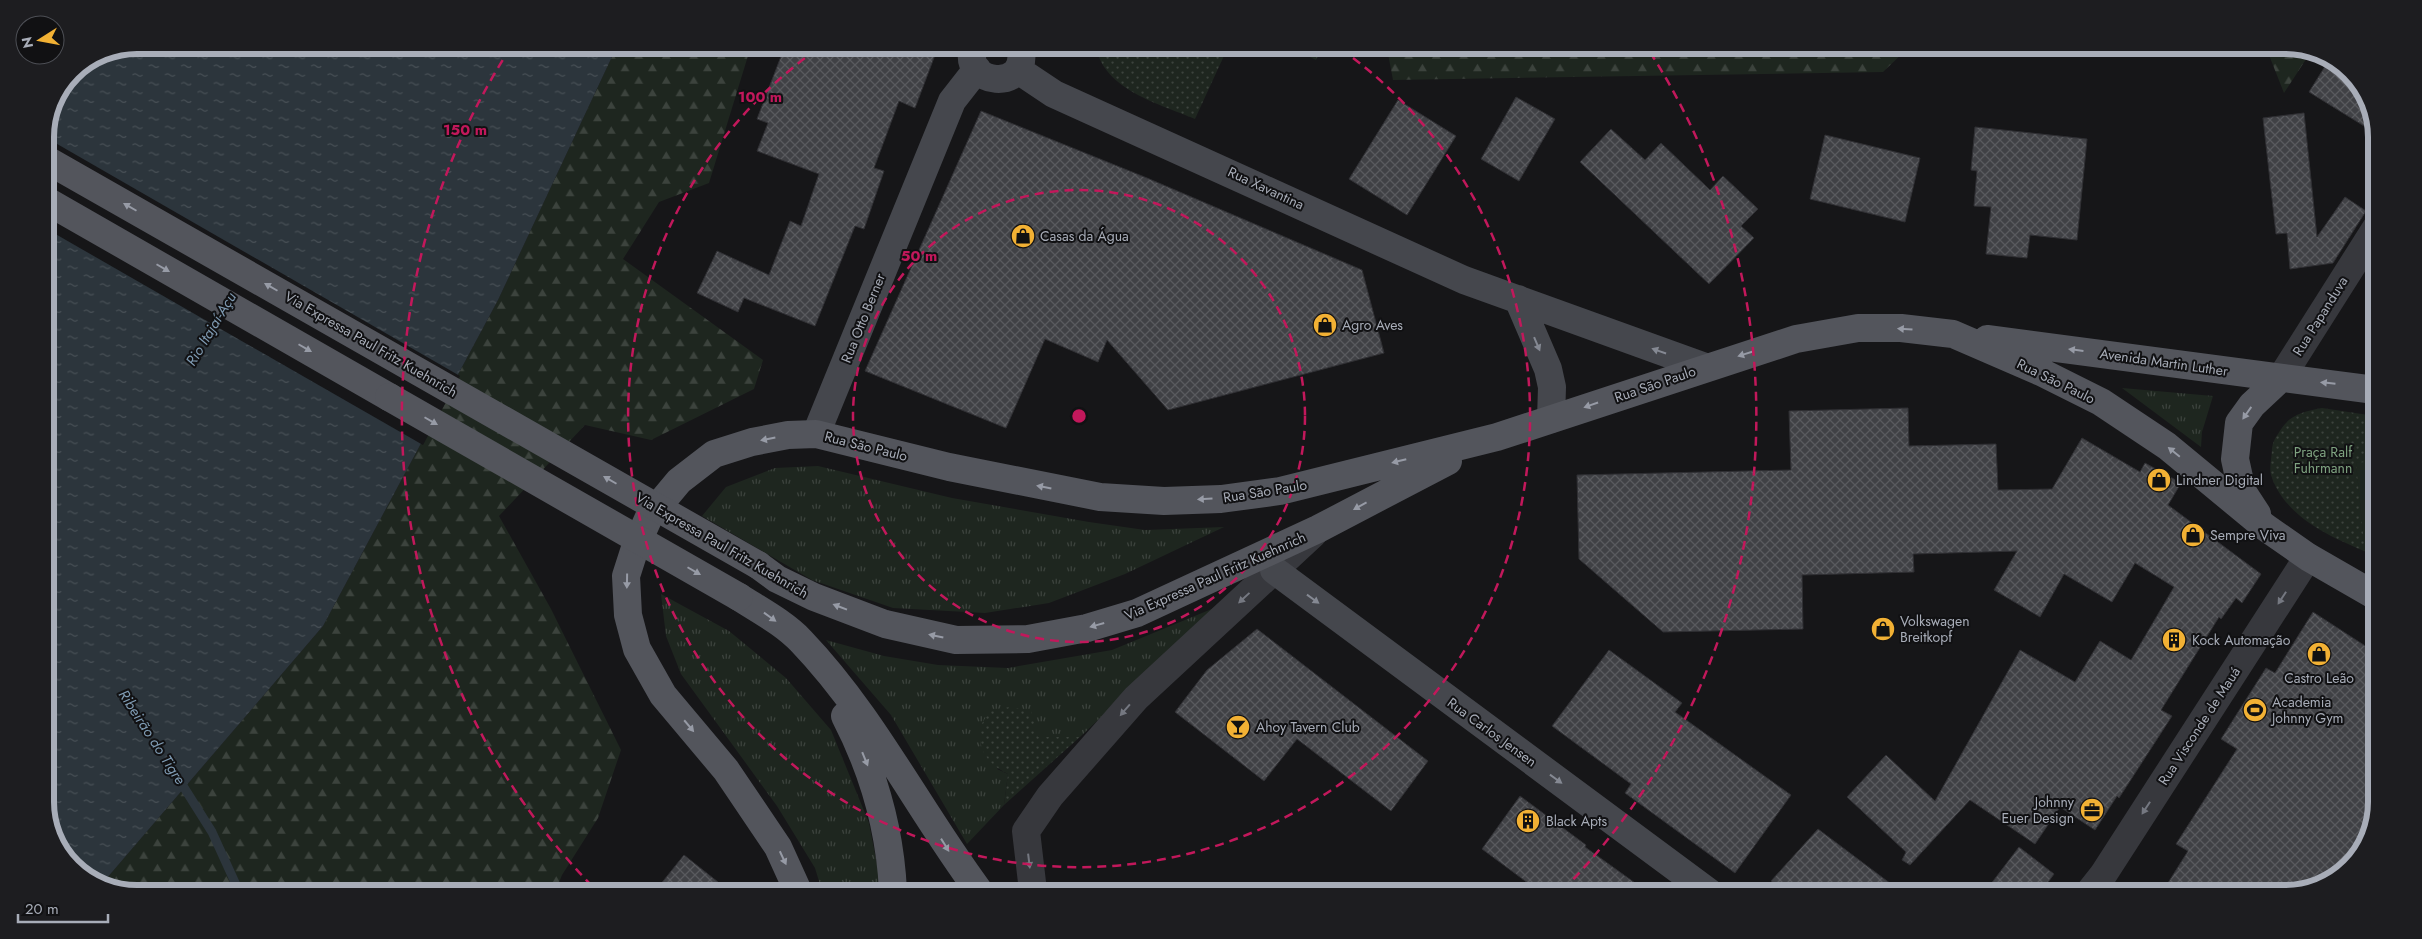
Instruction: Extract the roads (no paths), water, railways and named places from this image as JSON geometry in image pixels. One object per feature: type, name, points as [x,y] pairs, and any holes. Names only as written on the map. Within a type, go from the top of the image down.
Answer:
[{"type":"main road","name":"Via Expressa Paul Fritz Kuehnrich","points":[[54,164],[758,565],[777,579],[814,597],[886,624],[956,640],[1028,639],[1087,628],[1138,613],[1318,529],[1398,486],[1497,437]]},
{"type":"main road","points":[[54,205],[739,597],[800,639],[855,706],[949,850],[975,885]]},
{"type":"main road","name":"Rua São Paulo","points":[[795,885],[778,847],[726,770],[663,695],[637,649],[628,615],[626,576],[649,517],[679,481],[714,454],[752,442],[788,435],[816,434],[949,467],[1100,497],[1164,501],[1221,498],[1280,491],[1497,437],[1705,367],[1796,339],[1858,328],[1901,328],[1953,334],[2043,373],[2101,402],[2167,446],[2266,527],[2308,557],[2368,590]]},
{"type":"main road","name":"Avenida Martin Luther","points":[[1953,334],[2368,389]]},
{"type":"main road","name":"Rua São Paulo","points":[[2266,527],[2242,491],[2235,459],[2239,423],[2252,405],[2281,378]]},
{"type":"main road","points":[[800,639],[846,718],[874,781],[886,822],[892,861],[893,885]]},
{"type":"street","points":[[975,58],[984,76],[993,80],[1010,77],[1019,58]]},
{"type":"street","name":"Rua Otto Berner","points":[[816,434],[952,101],[975,58]]},
{"type":"street","name":"Rua Xavantina","points":[[1019,58],[1054,94],[1464,280],[1705,367]]},
{"type":"street","name":"Rua Papanduva","points":[[2281,378],[2368,241]]},
{"type":"street","points":[[1518,299],[1548,369],[1552,387],[1551,419]]},
{"type":"street","points":[[1032,885],[1026,831],[1050,796],[1136,698],[1318,529]]},
{"type":"street","name":"Rua Visconde de Mauá","points":[[2095,885],[2308,557]]},
{"type":"street","name":"Rua Carlos Jensen","points":[[1274,570],[1699,885]]},
{"type":"water","name":"Rio Itajaí-Açu","points":[[613,54],[498,300],[323,626],[106,879],[78,861],[60,834],[54,808],[54,137],[55,121],[60,105],[78,78],[105,60],[121,55]]},
{"type":"waterway","name":"Ribeirão do Tigre","points":[[178,778],[212,832],[236,885]]},
{"type":"place","name":"Casas da Água","points":[[1023,236]]},
{"type":"place","name":"Agro Aves","points":[[1325,325]]},
{"type":"place","name":"Lindner Digital","points":[[2159,480]]},
{"type":"place","name":"Sempre Viva","points":[[2193,535]]},
{"type":"place","name":"Volkswagen Breitkopf","points":[[1883,629]]},
{"type":"place","name":"Kock Automação","points":[[2174,640]]},
{"type":"place","name":"Castro Leão","points":[[2319,654]]},
{"type":"place","name":"Academia Johnny Gym","points":[[2255,710]]},
{"type":"place","name":"Ahoy Tavern Club","points":[[1238,727]]},
{"type":"place","name":"Johnny Euer Design","points":[[2092,810]]},
{"type":"place","name":"Black Apts","points":[[1528,821]]},
{"type":"park label","name":"Praça Ralf Fuhrmann","points":[[2323,460]]}]
